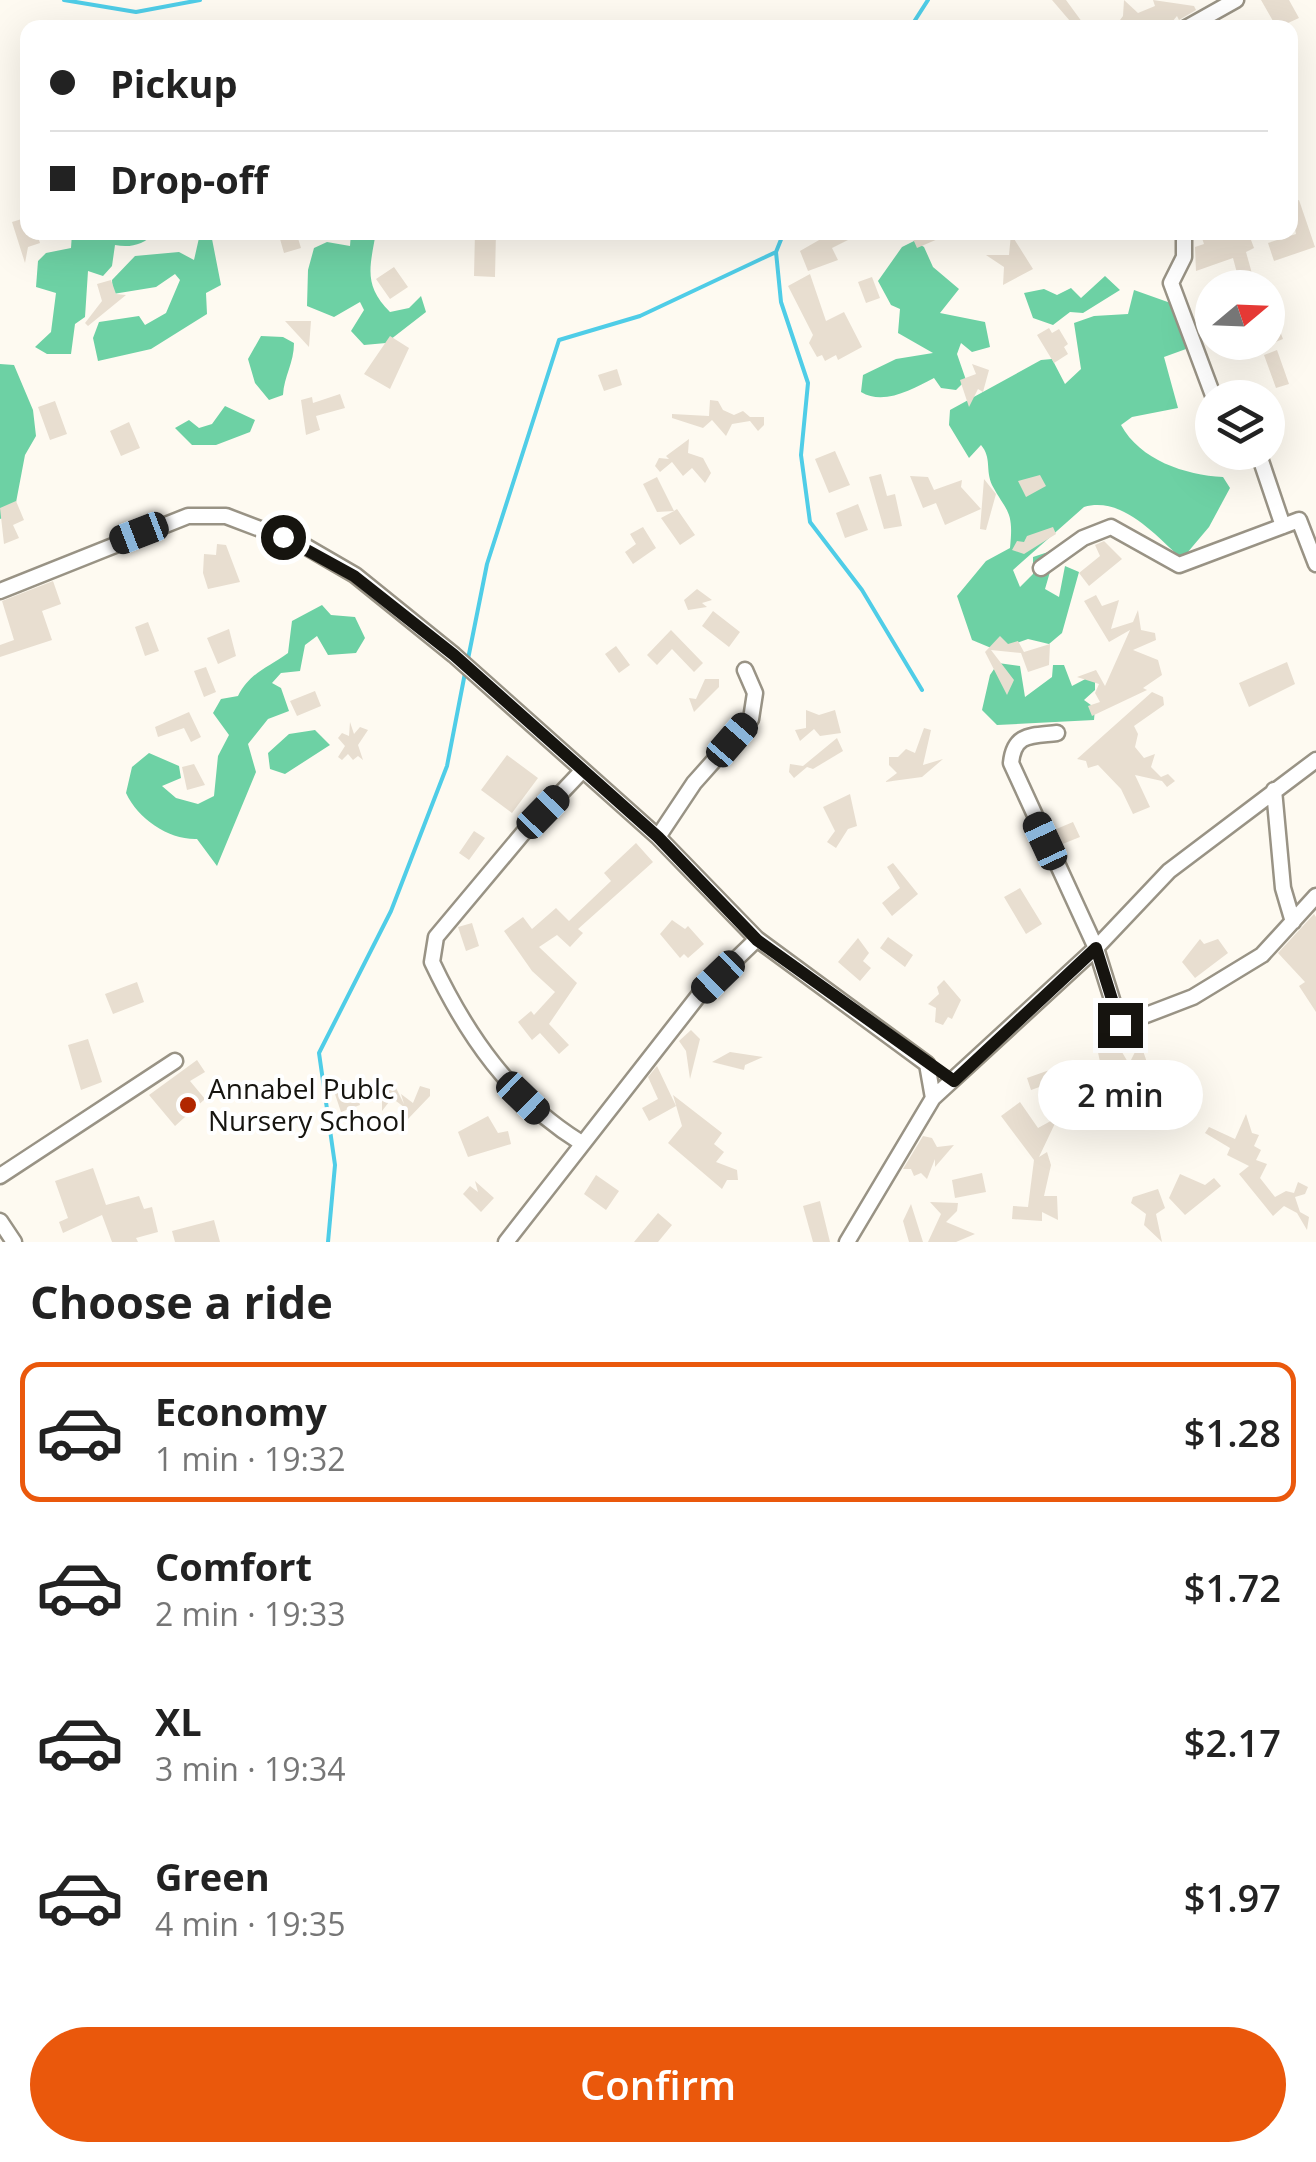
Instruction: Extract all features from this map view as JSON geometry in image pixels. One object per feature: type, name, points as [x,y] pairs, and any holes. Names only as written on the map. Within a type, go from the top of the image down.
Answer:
[{"type":"street","points":[[1200,20],[1236,0]]},
{"type":"street","points":[[1184,240],[1184,257],[1170,283],[1207,380]]},
{"type":"street","points":[[1264,470],[1283,526]]},
{"type":"street","points":[[0,591],[188,516],[226,516],[305,546],[354,576],[454,655],[658,837],[757,940],[954,1081]]},
{"type":"street","points":[[1042,568],[1083,538],[1111,527],[1179,566],[1298,520],[1316,564]]},
{"type":"street","points":[[658,837],[694,783],[751,719],[754,693],[744,670]]},
{"type":"street","points":[[1057,732],[1021,737],[1012,746],[1010,762],[1096,948],[1120,1025],[1212,986],[1272,948],[1316,896]]},
{"type":"street","points":[[847,1242],[932,1098],[1096,948],[1170,871],[1316,760]]},
{"type":"street","points":[[580,1142],[547,1121],[499,1075],[432,962],[436,938],[524,832],[581,772]]},
{"type":"street","points":[[1274,790],[1283,888],[1293,922]]},
{"type":"street","points":[[506,1242],[580,1142],[700,995],[757,940]]},
{"type":"street","points":[[0,1176],[175,1061]]},
{"type":"street","points":[[927,1064],[932,1098]]},
{"type":"street","points":[[0,1220],[14,1242]]},
{"type":"green space","points":[[72,240],[146,240],[136,245],[115,245],[112,266],[103,276],[88,271],[85,317],[75,324],[71,354],[47,354],[35,347],[51,332],[56,293],[36,287],[38,261],[46,253],[71,248]]},
{"type":"green space","points":[[199,240],[212,240],[221,285],[206,293],[207,314],[151,349],[98,361],[93,338],[99,322],[139,316],[145,325],[166,313],[180,280],[175,274],[156,287],[113,294],[112,280],[135,256],[179,252],[194,260]]},
{"type":"green space","points":[[350,240],[375,240],[372,284],[390,312],[409,308],[421,296],[426,312],[386,343],[364,345],[351,331],[364,310],[360,302],[334,317],[307,306],[308,270],[314,248],[327,242],[350,246]]},
{"type":"green space","points":[[914,241],[924,247],[933,267],[959,289],[940,313],[985,322],[990,347],[972,352],[961,343],[957,354],[966,380],[956,390],[941,388],[934,378],[888,397],[870,396],[861,392],[863,375],[896,359],[933,353],[898,333],[900,309],[891,305],[878,281],[902,247]]},
{"type":"green space","points":[[1105,276],[1120,290],[1083,313],[1070,312],[1053,325],[1033,318],[1024,293],[1044,289],[1057,295],[1071,288],[1081,298]]},
{"type":"green space","points":[[1134,290],[1179,306],[1195,346],[1164,357],[1178,408],[1132,417],[1121,425],[1152,456],[1179,469],[1223,477],[1230,488],[1209,527],[1182,559],[1125,513],[1112,507],[1084,507],[1013,570],[1020,587],[1033,574],[1033,557],[1051,551],[1052,565],[1045,589],[1059,597],[1065,566],[1079,572],[1062,633],[1049,644],[1028,639],[996,650],[972,640],[957,596],[986,561],[1010,548],[1011,526],[990,480],[984,450],[981,445],[969,458],[949,425],[950,410],[1041,360],[1052,359],[1065,384],[1081,369],[1074,323],[1094,316],[1128,314]]},
{"type":"green space","points":[[261,336],[283,337],[294,343],[283,395],[269,400],[255,383],[248,359]]},
{"type":"green space","points":[[0,364],[14,365],[33,410],[36,436],[25,455],[14,513],[0,519]]},
{"type":"green space","points":[[225,406],[255,420],[250,432],[216,445],[192,445],[175,428],[189,420],[199,428],[212,424]]},
{"type":"green space","points":[[322,605],[331,615],[355,617],[365,638],[356,653],[328,655],[317,636],[305,645],[300,671],[281,673],[272,683],[281,688],[289,711],[268,719],[248,744],[256,772],[217,866],[197,839],[165,832],[138,811],[126,793],[132,767],[149,753],[179,766],[181,778],[162,786],[176,798],[198,804],[214,796],[218,756],[229,735],[213,713],[221,699],[238,696],[254,676],[288,653],[292,621]]},
{"type":"green space","points":[[998,663],[1020,666],[1025,697],[1052,677],[1053,665],[1064,665],[1072,686],[1095,674],[1095,690],[1084,700],[1095,708],[1094,720],[997,725],[982,710],[990,675]]},
{"type":"green space","points":[[315,730],[330,745],[285,774],[270,769],[268,753],[289,734]]},
{"type":"building","points":[[1052,0],[1066,0],[1081,20],[1069,20]]},
{"type":"building","points":[[1124,0],[1138,13],[1155,6],[1153,0],[1194,6],[1196,10],[1179,20],[1177,16],[1174,20],[1120,20]]},
{"type":"building","points":[[1261,0],[1289,0],[1299,18],[1295,20],[1272,20]]},
{"type":"building","points":[[1298,200],[1315,247],[1274,261],[1268,243],[1298,240]]},
{"type":"building","points":[[20,220],[20,240],[40,243],[28,247],[25,263],[12,222]]},
{"type":"building","points":[[280,240],[298,240],[301,248],[284,253]]},
{"type":"building","points":[[475,240],[496,240],[495,277],[474,276]]},
{"type":"building","points":[[819,240],[848,240],[832,248],[838,260],[808,271],[800,251]]},
{"type":"building","points":[[914,240],[936,240],[917,248]]},
{"type":"building","points":[[1010,240],[1015,240],[1033,269],[1003,285],[1004,267],[986,255],[1009,255]]},
{"type":"building","points":[[1203,240],[1251,240],[1254,248],[1246,252],[1251,270],[1236,270],[1233,258],[1196,270],[1195,247],[1204,244]]},
{"type":"building","points":[[394,267],[408,287],[390,299],[376,279]]},
{"type":"building","points":[[810,274],[826,321],[844,312],[862,347],[838,360],[836,355],[825,361],[822,355],[817,357],[809,343],[813,335],[788,286]]},
{"type":"building","points":[[872,277],[880,298],[866,303],[858,282]]},
{"type":"building","points":[[111,280],[116,294],[126,295],[88,326],[85,323],[102,301],[97,284]]},
{"type":"building","points":[[285,321],[311,321],[309,347]]},
{"type":"building","points":[[1049,328],[1052,333],[1059,329],[1068,344],[1064,347],[1068,354],[1054,363],[1037,335]]},
{"type":"building","points":[[390,336],[409,348],[390,389],[364,374]]},
{"type":"building","points":[[1266,360],[1281,360],[1289,384],[1273,380]]},
{"type":"building","points":[[972,364],[989,370],[983,392],[978,389],[969,407],[960,380],[976,374]]},
{"type":"building","points":[[617,369],[622,385],[604,391],[598,375]]},
{"type":"building","points":[[340,394],[345,408],[316,416],[320,430],[306,435],[301,400],[312,397],[313,403]]},
{"type":"building","points":[[710,400],[718,401],[723,410],[734,415],[743,411],[750,417],[764,417],[764,425],[758,431],[750,421],[732,424],[726,436],[712,420],[703,428],[672,418],[672,414],[709,416]]},
{"type":"building","points":[[55,401],[67,434],[50,440],[38,407]]},
{"type":"building","points":[[129,422],[140,448],[121,456],[110,431]]},
{"type":"building","points":[[689,439],[688,453],[703,458],[711,473],[705,483],[692,468],[683,476],[672,462],[660,472],[655,466],[659,458],[669,459],[666,456]]},
{"type":"building","points":[[835,451],[850,485],[829,493],[815,459]]},
{"type":"building","points":[[881,474],[887,496],[895,494],[902,526],[884,529],[869,477]]},
{"type":"building","points":[[1040,475],[1046,486],[1026,497],[1018,481]]},
{"type":"building","points":[[910,476],[928,477],[934,490],[962,480],[961,487],[981,509],[945,525],[936,503],[923,508]]},
{"type":"building","points":[[657,477],[674,511],[657,512],[643,484]]},
{"type":"building","points":[[984,479],[996,494],[986,530],[980,529]]},
{"type":"building","points":[[16,501],[24,520],[13,525],[19,538],[4,544],[0,508]]},
{"type":"building","points":[[858,504],[868,530],[845,538],[836,513]]},
{"type":"building","points":[[677,509],[695,535],[680,545],[661,518]]},
{"type":"building","points":[[643,527],[656,548],[633,564],[625,552],[636,544],[630,534]]},
{"type":"building","points":[[1053,527],[1056,534],[1024,554],[1012,550],[1017,541],[1024,542],[1027,536]]},
{"type":"building","points":[[1104,541],[1122,559],[1089,586],[1079,573],[1100,556],[1095,545]]},
{"type":"building","points":[[217,544],[226,545],[240,582],[208,589],[203,573],[204,554],[216,555]]},
{"type":"building","points":[[53,581],[61,604],[42,611],[52,640],[0,657],[0,645],[14,640],[2,601]]},
{"type":"building","points":[[697,589],[712,600],[702,603],[707,607],[688,610],[684,600]]},
{"type":"building","points":[[1096,595],[1102,606],[1119,600],[1111,629],[1133,622],[1138,610],[1141,630],[1155,633],[1156,640],[1133,650],[1158,660],[1162,675],[1143,688],[1147,690],[1092,716],[1088,706],[1100,702],[1095,693],[1099,684],[1077,677],[1096,670],[1105,686],[1130,630],[1109,642],[1084,601]]},
{"type":"building","points":[[713,611],[740,632],[729,647],[702,626]]},
{"type":"building","points":[[148,622],[159,651],[145,656],[135,627]]},
{"type":"building","points":[[229,629],[236,656],[218,664],[207,638]]},
{"type":"building","points":[[671,630],[703,663],[694,672],[672,649],[657,665],[647,655]]},
{"type":"building","points":[[1000,636],[1008,644],[1018,641],[1024,652],[1050,644],[1049,665],[1028,672],[1021,653],[991,650],[1014,680],[1007,695],[985,652]]},
{"type":"building","points":[[616,646],[630,665],[619,673],[605,654]]},
{"type":"building","points":[[1287,662],[1295,684],[1249,707],[1239,683]]},
{"type":"building","points":[[206,667],[216,692],[204,697],[194,671]]},
{"type":"building","points":[[705,679],[719,679],[719,687],[694,712],[689,698],[696,699]]},
{"type":"building","points":[[315,691],[321,706],[297,716],[290,701]]},
{"type":"building","points":[[1152,692],[1163,697],[1164,705],[1134,726],[1138,734],[1135,747],[1144,758],[1155,754],[1151,767],[1161,777],[1168,774],[1175,781],[1167,787],[1162,781],[1135,775],[1150,807],[1133,814],[1121,789],[1098,765],[1088,768],[1086,761],[1077,759]]},
{"type":"building","points":[[806,710],[819,715],[835,710],[841,733],[820,736],[814,729],[800,741],[795,730],[806,728]]},
{"type":"building","points":[[189,712],[201,737],[191,742],[184,728],[158,737],[155,727]]},
{"type":"building","points":[[350,722],[354,734],[360,727],[368,730],[358,745],[363,760],[358,756],[353,760],[348,754],[342,760],[338,757],[345,746],[338,738],[342,733],[349,736]]},
{"type":"building","points":[[924,728],[931,730],[923,765],[943,759],[922,777],[885,782],[897,773],[889,765],[889,757],[898,757],[906,749],[915,753]]},
{"type":"building","points":[[837,738],[843,751],[813,769],[807,767],[794,778],[789,772],[790,764],[803,766]]},
{"type":"building","points":[[507,755],[538,778],[512,813],[481,790]]},
{"type":"building","points":[[194,764],[205,785],[187,790],[182,767]]},
{"type":"building","points":[[850,794],[857,826],[848,829],[836,848],[827,842],[835,831],[823,807]]},
{"type":"building","points":[[1073,822],[1080,837],[1060,845],[1054,830]]},
{"type":"building","points":[[474,831],[485,838],[469,860],[459,853]]},
{"type":"building","points":[[636,843],[653,862],[578,929],[583,933],[570,947],[557,935],[539,947],[577,983],[549,1024],[569,1045],[559,1054],[540,1033],[532,1040],[518,1022],[531,1011],[534,1015],[555,992],[532,971],[504,931],[523,917],[532,929],[556,908],[569,921],[611,881],[604,873]]},
{"type":"building","points":[[893,863],[918,894],[892,916],[882,903],[900,888],[887,867]]},
{"type":"building","points":[[1020,888],[1042,924],[1026,934],[1004,897]]},
{"type":"building","points":[[1314,914],[1316,1012],[1299,986],[1305,982],[1278,953]]},
{"type":"building","points":[[672,920],[685,929],[688,926],[704,944],[688,958],[684,954],[680,958],[660,934]]},
{"type":"building","points":[[472,923],[479,946],[466,951],[458,927]]},
{"type":"building","points":[[888,937],[913,955],[905,967],[880,948]]},
{"type":"building","points":[[858,938],[869,953],[863,961],[871,968],[860,981],[838,962]]},
{"type":"building","points":[[1200,939],[1204,944],[1218,939],[1228,953],[1195,978],[1182,962]]},
{"type":"building","points":[[944,980],[961,1000],[952,1019],[948,1017],[943,1025],[935,1022],[936,1008],[928,1004],[939,994],[937,987]]},
{"type":"building","points":[[137,982],[144,1002],[113,1014],[105,994]]},
{"type":"building","points":[[691,1030],[700,1039],[690,1079],[686,1051],[679,1041]]},
{"type":"building","points":[[1109,1030],[1129,1064],[1140,1042],[1152,1077],[1160,1084],[1165,1113],[1152,1112],[1142,1130],[1100,1062],[1095,1038]]},
{"type":"building","points":[[88,1039],[102,1082],[81,1090],[68,1045]]},
{"type":"building","points":[[730,1052],[763,1057],[745,1065],[744,1070],[712,1062]]},
{"type":"building","points":[[197,1060],[205,1072],[190,1081],[205,1099],[175,1126],[149,1095]]},
{"type":"building","points":[[657,1066],[676,1106],[649,1121],[642,1108],[658,1099],[648,1077]]},
{"type":"building","points":[[1058,1067],[1062,1079],[1031,1090],[1027,1078]]},
{"type":"building","points":[[352,1082],[360,1105],[341,1112],[333,1088]]},
{"type":"building","points":[[393,1082],[404,1104],[401,1094],[413,1103],[420,1086],[430,1089],[430,1096],[407,1120],[404,1107],[392,1098],[382,1111],[382,1090]]},
{"type":"building","points":[[1098,1088],[1126,1117],[1085,1124],[1082,1104]]},
{"type":"building","points":[[673,1095],[722,1133],[714,1144],[724,1152],[716,1162],[737,1170],[738,1180],[727,1180],[722,1189],[668,1143],[682,1126]]},
{"type":"building","points":[[1020,1102],[1038,1128],[1058,1117],[1039,1157],[1047,1152],[1051,1165],[1044,1196],[1057,1196],[1058,1220],[1042,1212],[1042,1221],[1012,1219],[1013,1206],[1028,1207],[1034,1160],[1001,1116]]},
{"type":"building","points":[[1246,1114],[1252,1133],[1259,1135],[1254,1146],[1261,1150],[1256,1160],[1267,1164],[1260,1178],[1275,1197],[1286,1191],[1294,1193],[1298,1182],[1308,1187],[1305,1194],[1295,1197],[1300,1212],[1309,1217],[1307,1230],[1297,1213],[1284,1206],[1273,1216],[1239,1174],[1249,1166],[1227,1155],[1230,1148],[1205,1133],[1209,1127],[1235,1139]]},
{"type":"building","points":[[488,1116],[498,1133],[508,1131],[511,1144],[468,1157],[458,1132]]},
{"type":"building","points":[[923,1136],[932,1138],[937,1147],[954,1145],[935,1167],[935,1159],[927,1179],[921,1173],[914,1176],[911,1169],[903,1169]]},
{"type":"building","points":[[93,1168],[106,1205],[139,1196],[144,1209],[152,1207],[158,1232],[136,1238],[138,1242],[112,1242],[102,1215],[63,1233],[59,1222],[68,1218],[55,1181]]},
{"type":"building","points":[[982,1173],[986,1192],[955,1198],[952,1180]]},
{"type":"building","points":[[1180,1174],[1205,1185],[1214,1178],[1221,1186],[1185,1215],[1169,1198]]},
{"type":"building","points":[[596,1175],[619,1191],[606,1210],[584,1194]]},
{"type":"building","points":[[475,1181],[494,1198],[481,1212],[463,1194],[470,1186],[478,1192]]},
{"type":"building","points":[[1158,1189],[1165,1208],[1156,1214],[1162,1242],[1144,1225],[1146,1214],[1131,1203],[1133,1197]]},
{"type":"building","points":[[820,1201],[830,1242],[813,1242],[803,1206]]},
{"type":"building","points":[[930,1202],[958,1203],[957,1211],[946,1222],[975,1234],[956,1242],[928,1242],[941,1214]]},
{"type":"building","points":[[911,1204],[923,1242],[909,1242],[903,1221]]},
{"type":"building","points":[[658,1213],[672,1225],[658,1242],[634,1242]]},
{"type":"building","points":[[214,1220],[220,1242],[175,1242],[172,1231]]},
{"type":"waterway","points":[[64,0],[136,12],[200,0]]},
{"type":"waterway","points":[[915,20],[928,0]]},
{"type":"waterway","points":[[781,240],[776,252],[781,302],[808,383],[801,455],[810,522],[862,590],[922,690]]},
{"type":"waterway","points":[[467,664],[487,564],[559,340],[640,316],[776,252]]},
{"type":"waterway","points":[[328,1242],[335,1165],[319,1053],[391,911],[447,766],[465,673]]},
{"type":"place","name":"Annabel Publc Nursery School","points":[[188,1105]]},
{"type":"route","points":[[283,537],[324,556],[354,576],[454,655],[658,837],[757,940],[954,1081],[1096,948],[1120,1025]]}]
